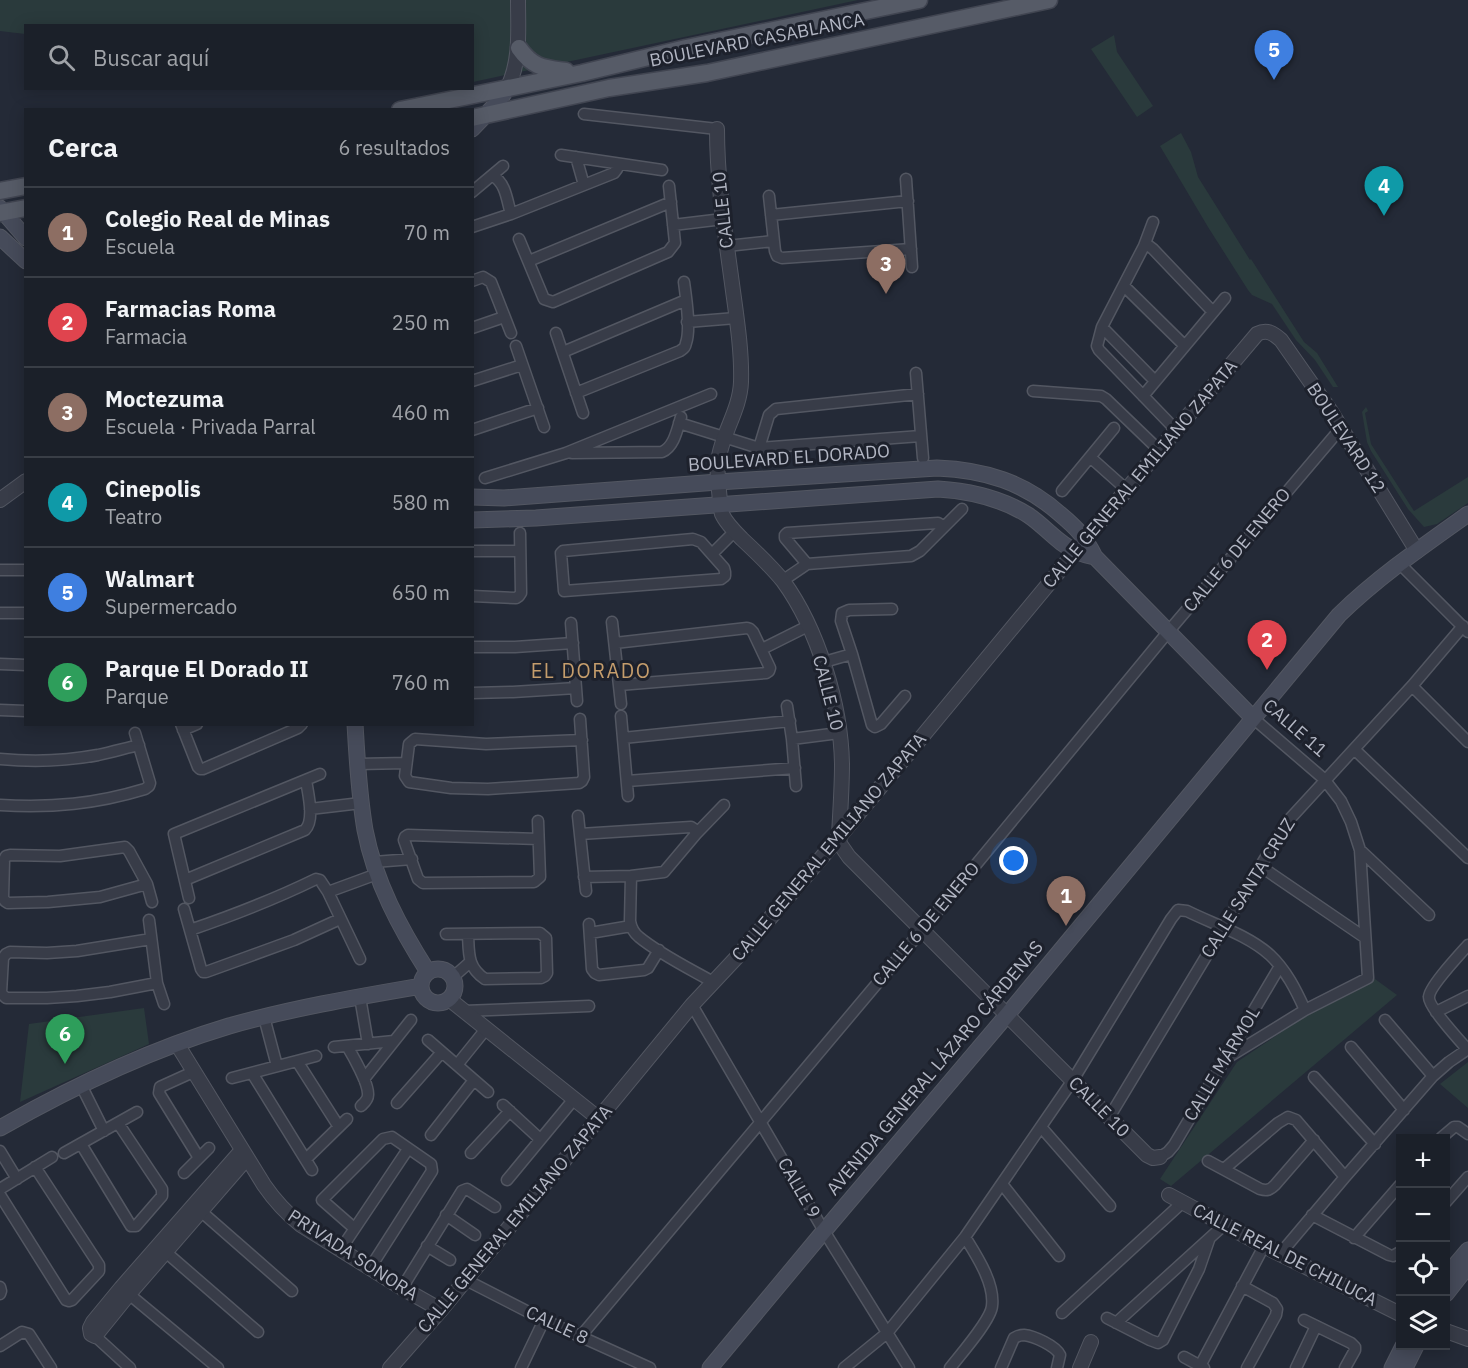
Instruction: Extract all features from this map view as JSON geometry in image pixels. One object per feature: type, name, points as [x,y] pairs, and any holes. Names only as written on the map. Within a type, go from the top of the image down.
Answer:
[{"type":"main road","name":"BOULEVARD CASABLANCA","points":[[409,108],[919,0]]},
{"type":"main road","name":"BOULEVARD CASABLANCA","points":[[480,116],[609,88],[707,73],[1049,0]]},
{"type":"main road","points":[[519,48],[525,57],[543,68],[582,73]]},
{"type":"main road","points":[[480,116],[499,101],[508,87]]},
{"type":"main road","points":[[0,191],[24,186]]},
{"type":"main road","points":[[1,211],[24,208]]},
{"type":"main road","points":[[1,211],[24,236]]},
{"type":"main road","points":[[0,237],[24,259]]},
{"type":"main road","name":"BOULEVARD EL DORADO","points":[[474,497],[504,498],[937,468],[961,469],[996,477],[1029,490],[1048,503],[1086,539]]},
{"type":"main road","points":[[474,520],[536,518],[938,489],[983,496],[1012,507],[1028,515],[1076,552],[1095,557]]},
{"type":"main road","name":"AVENIDA GENERAL LÁZARO CÁRDENAS","points":[[710,1368],[1339,615],[1356,598],[1468,514]]},
{"type":"main road","name":"CALLE 11","points":[[1086,539],[1095,557],[1253,718]]},
{"type":"main road","points":[[355,726],[361,803],[375,868],[399,924],[428,972]]},
{"type":"main road","points":[[444,970],[452,978],[454,989],[449,999],[439,1003],[424,996],[421,986],[428,972],[444,970]]},
{"type":"main road","points":[[0,1128],[63,1093],[204,1034],[264,1017],[421,986]]},
{"type":"main road","points":[[1450,1271],[1468,1250]]},
{"type":"main road","points":[[1450,1289],[1468,1266]]},
{"type":"main road","points":[[1396,1368],[1402,1350]]},
{"type":"main road","points":[[1396,1368],[1412,1350]]},
{"type":"street","points":[[508,87],[514,74],[519,48],[518,0]]},
{"type":"street","points":[[584,114],[717,129]]},
{"type":"street","name":"CALLE 10","points":[[717,129],[717,161],[736,318],[741,383],[740,397],[718,464],[720,505],[723,515],[735,531],[773,570],[793,597],[824,662],[833,696],[842,764],[840,844],[849,857],[1147,1155],[1153,1158],[1160,1157]]},
{"type":"street","points":[[561,155],[662,170]]},
{"type":"street","points":[[576,158],[584,185]]},
{"type":"street","points":[[474,226],[614,173],[619,164]]},
{"type":"street","points":[[474,190],[503,166]]},
{"type":"street","points":[[493,176],[503,184],[511,214]]},
{"type":"street","points":[[906,179],[912,267]]},
{"type":"street","points":[[519,239],[544,298],[553,302],[668,252],[675,243],[669,186]]},
{"type":"street","points":[[769,196],[775,251],[777,256],[782,258],[911,249]]},
{"type":"street","points":[[771,214],[908,201]]},
{"type":"street","points":[[529,261],[671,202]]},
{"type":"street","points":[[673,225],[723,219]]},
{"type":"street","points":[[1153,222],[1144,246],[1102,327],[1097,346],[1176,430]]},
{"type":"street","points":[[727,246],[773,241]]},
{"type":"street","points":[[1144,246],[1153,249],[1213,312]]},
{"type":"street","points":[[474,279],[483,277],[491,282],[511,333]]},
{"type":"street","points":[[576,393],[681,351],[685,347],[687,322],[684,282]]},
{"type":"street","points":[[1124,286],[1185,346]]},
{"type":"street","points":[[1143,396],[1225,298]]},
{"type":"street","points":[[563,352],[686,300]]},
{"type":"street","points":[[474,327],[504,317]]},
{"type":"street","points":[[687,322],[736,318]]},
{"type":"street","points":[[1102,327],[1155,381]]},
{"type":"street","name":"CALLE GENERAL EMILIANO ZAPATA","points":[[390,1368],[441,1310],[693,1005],[839,837],[1253,338],[1262,332],[1269,332]]},
{"type":"street","name":"BOULEVARD 12","points":[[1269,332],[1281,340],[1330,410],[1417,551]]},
{"type":"street","points":[[556,333],[583,413]]},
{"type":"street","points":[[516,346],[544,427]]},
{"type":"street","points":[[474,380],[522,365]]},
{"type":"street","points":[[916,373],[923,458]]},
{"type":"street","points":[[1034,391],[1101,396],[1159,450]]},
{"type":"street","points":[[485,478],[566,453],[711,394]]},
{"type":"street","points":[[759,448],[769,415],[776,409],[918,394]]},
{"type":"street","points":[[566,453],[662,452],[671,445],[685,406]]},
{"type":"street","points":[[474,429],[538,408]]},
{"type":"street","points":[[679,423],[759,448],[921,436]]},
{"type":"street","points":[[1062,491],[1114,428]]},
{"type":"street","name":"CALLE 6 DE ENERO","points":[[580,1337],[1341,428]]},
{"type":"street","points":[[1090,457],[1127,490]]},
{"type":"street","points":[[0,500],[24,482]]},
{"type":"street","points":[[782,581],[807,564],[911,556],[920,551],[962,510]]},
{"type":"street","points":[[807,564],[785,538],[787,533],[938,523],[944,527]]},
{"type":"street","points":[[712,554],[735,531]]},
{"type":"street","points":[[474,596],[516,598],[519,596],[521,593],[520,533]]},
{"type":"street","points":[[693,539],[701,542],[712,554],[725,572],[725,576],[717,581],[566,592],[564,590],[561,553],[563,551],[693,539]]},
{"type":"street","points":[[474,551],[519,551]]},
{"type":"street","points":[[1400,564],[1465,629]]},
{"type":"street","points":[[0,570],[24,570]]},
{"type":"street","points":[[892,609],[849,610],[842,613],[841,621],[872,725],[875,727],[881,724],[905,696]]},
{"type":"street","points":[[0,613],[24,613]]},
{"type":"street","points":[[612,622],[621,704]]},
{"type":"street","points":[[571,623],[577,701]]},
{"type":"street","points":[[762,649],[808,626]]},
{"type":"street","points":[[615,643],[747,628],[753,632],[770,668],[766,673],[619,685]]},
{"type":"street","name":"CALLE SANTA CRUZ","points":[[1110,1116],[1287,822],[1324,779],[1465,629]]},
{"type":"street","points":[[474,647],[573,643]]},
{"type":"street","points":[[824,662],[852,654]]},
{"type":"street","points":[[0,664],[24,665]]},
{"type":"street","points":[[1412,686],[1468,742]]},
{"type":"street","points":[[474,693],[576,688]]},
{"type":"street","points":[[787,706],[796,786]]},
{"type":"street","points":[[0,710],[24,711]]},
{"type":"street","points":[[621,717],[628,796]]},
{"type":"street","name":"CALLE 11","points":[[1253,718],[1324,779],[1341,801],[1360,850],[1368,978],[1305,1010]]},
{"type":"street","points":[[580,719],[582,740],[584,777],[579,783],[488,789],[451,788],[409,782],[405,776],[409,744],[415,739],[486,744],[582,740]]},
{"type":"street","points":[[623,738],[789,721]]},
{"type":"street","points":[[182,727],[198,767],[203,769],[300,726]]},
{"type":"street","points":[[0,805],[84,803],[116,798],[145,789],[150,783],[135,733]]},
{"type":"street","points":[[792,739],[839,733]]},
{"type":"street","points":[[0,759],[28,762],[63,759],[99,755],[139,745]]},
{"type":"street","points":[[1354,749],[1468,858]]},
{"type":"street","points":[[358,764],[406,763]]},
{"type":"street","points":[[627,781],[795,768]]},
{"type":"street","points":[[189,898],[174,834],[320,774]]},
{"type":"street","points":[[185,880],[305,830],[310,823],[306,780]]},
{"type":"street","points":[[310,809],[361,803]]},
{"type":"street","points":[[584,877],[631,876],[664,872],[724,805]]},
{"type":"street","points":[[578,816],[586,891]]},
{"type":"street","points":[[538,821],[540,877],[534,882],[423,883],[418,879],[405,840],[408,834],[538,839]]},
{"type":"street","points":[[580,834],[691,827],[696,834]]},
{"type":"street","points":[[147,884],[99,897],[8,903],[3,897],[2,879],[6,856],[60,856],[125,847],[147,884],[152,902]]},
{"type":"street","points":[[1360,850],[1429,915]]},
{"type":"street","points":[[328,892],[375,868],[411,859]]},
{"type":"street","points":[[1260,866],[1365,937]]},
{"type":"street","points":[[631,876],[631,926],[639,937],[713,982]]},
{"type":"street","points":[[190,930],[240,913],[316,879],[322,882],[328,892],[360,959]]},
{"type":"street","points":[[184,909],[203,972],[294,940],[340,919]]},
{"type":"street","points":[[844,1368],[887,1333],[965,1237],[1073,1080],[1178,910],[1187,911],[1223,928],[1255,944],[1269,955],[1280,966],[1294,987],[1305,1010],[1227,1058]]},
{"type":"street","points":[[149,921],[157,983],[164,1005]]},
{"type":"street","points":[[631,926],[589,928],[592,969],[595,973],[599,975],[644,970],[648,968],[659,950]]},
{"type":"street","points":[[446,934],[540,933],[546,938],[547,973],[541,978],[485,979],[469,963],[468,934]]},
{"type":"street","points":[[151,939],[77,951],[10,952],[3,958],[0,975],[1,993],[6,998],[47,998],[110,992],[157,983]]},
{"type":"street","points":[[1280,1254],[1433,1076],[1467,1049],[1436,1012],[1430,1003],[1429,994],[1468,945]]},
{"type":"street","points":[[452,978],[469,963]]},
{"type":"street","name":"CALLE MÁRMOL","points":[[1160,1157],[1174,1145],[1280,966]]},
{"type":"street","points":[[1436,1012],[1468,996]]},
{"type":"street","points":[[360,997],[368,1044]]},
{"type":"street","points":[[449,999],[598,1118]]},
{"type":"street","name":"CALLE 9","points":[[693,1005],[824,1231],[909,1368]]},
{"type":"street","points":[[464,1011],[588,1006]]},
{"type":"street","points":[[264,1017],[277,1066]]},
{"type":"street","points":[[364,1079],[411,1020]]},
{"type":"street","points":[[1385,1020],[1433,1076]]},
{"type":"street","points":[[457,1065],[486,1029]]},
{"type":"street","points":[[428,1040],[488,1092]]},
{"type":"street","points":[[334,1047],[394,1041]]},
{"type":"street","name":"PRIVADA SONORA","points":[[177,1044],[244,1154],[287,1214],[402,1288],[441,1310]]},
{"type":"street","points":[[347,1046],[364,1079],[368,1096],[361,1106]]},
{"type":"street","points":[[1351,1047],[1404,1110]]},
{"type":"street","points":[[397,1103],[442,1052]]},
{"type":"street","points":[[232,1078],[316,1056]]},
{"type":"street","points":[[297,1061],[343,1123],[306,1159]]},
{"type":"street","points":[[193,1072],[160,1087],[159,1093],[199,1158]]},
{"type":"street","points":[[252,1073],[312,1170]]},
{"type":"street","points":[[1314,1077],[1375,1144]]},
{"type":"street","points":[[431,1135],[474,1080]]},
{"type":"street","points":[[81,1085],[104,1131]]},
{"type":"street","points":[[507,1180],[574,1099]]},
{"type":"street","points":[[471,1152],[507,1108],[540,1139]]},
{"type":"street","points":[[64,1153],[137,1112]]},
{"type":"street","points":[[1224,1169],[1281,1120],[1288,1117],[1296,1120],[1345,1177]]},
{"type":"street","points":[[81,1144],[131,1226],[136,1226],[163,1193],[118,1123]]},
{"type":"street","points":[[1041,1127],[1110,1206]]},
{"type":"street","points":[[1446,1134],[1454,1127],[1468,1134]]},
{"type":"street","points":[[354,1228],[322,1200],[383,1139],[392,1137],[430,1164],[432,1171],[370,1268]]},
{"type":"street","points":[[1208,1161],[1260,1189],[1269,1190],[1314,1140]]},
{"type":"street","points":[[184,1173],[209,1148]]},
{"type":"street","points":[[341,1248],[408,1149]]},
{"type":"street","points":[[0,1151],[17,1179]]},
{"type":"street","points":[[130,1368],[90,1331],[91,1325],[125,1291],[244,1154]]},
{"type":"street","points":[[0,1189],[52,1156]]},
{"type":"street","points":[[0,1195],[66,1299],[72,1300],[99,1271],[99,1265],[35,1167]]},
{"type":"street","points":[[1450,1197],[1468,1177]]},
{"type":"street","points":[[1002,1184],[1059,1256]]},
{"type":"street","points":[[1354,1238],[1398,1188]]},
{"type":"street","points":[[402,1288],[446,1215],[464,1190],[467,1189],[495,1207]]},
{"type":"street","name":"CALLE REAL DE CHILUCA","points":[[1169,1195],[1264,1246],[1396,1312]]},
{"type":"street","points":[[1062,1313],[1184,1202]]},
{"type":"street","points":[[197,1208],[292,1291]]},
{"type":"street","points":[[446,1215],[475,1235]]},
{"type":"street","points":[[1312,1215],[1389,1255],[1396,1254]]},
{"type":"street","points":[[1209,1240],[1198,1269],[1163,1340],[1155,1342],[1111,1320],[1209,1240],[1224,1225]]},
{"type":"street","points":[[950,1368],[988,1317],[992,1305],[985,1272],[965,1237]]},
{"type":"street","points":[[427,1246],[450,1260]]},
{"type":"street","points":[[1184,1357],[1202,1367],[1264,1246]]},
{"type":"street","points":[[162,1249],[258,1332]]},
{"type":"street","name":"CALLE 8","points":[[466,1280],[544,1320],[650,1368]]},
{"type":"street","points":[[1242,1286],[1273,1303],[1278,1311],[1247,1368]]},
{"type":"street","points":[[0,1287],[0,1294]]},
{"type":"street","points":[[125,1291],[218,1368]]},
{"type":"street","points":[[521,1368],[544,1320]]},
{"type":"street","points":[[1304,1320],[1346,1339],[1353,1345],[1355,1350],[1346,1368]]},
{"type":"street","points":[[1296,1368],[1316,1326]]},
{"type":"street","points":[[0,1346],[25,1332],[29,1334],[51,1368]]},
{"type":"street","points":[[1450,1332],[1468,1339]]},
{"type":"street","points":[[1001,1368],[1012,1341],[1021,1335],[1048,1344],[1057,1350],[1060,1353],[1057,1368]]},
{"type":"street","points":[[1080,1368],[1091,1342]]},
{"type":"shaded area","points":[[0,0],[858,0],[474,82],[474,24],[24,24],[24,34],[0,31]]},
{"type":"shaded area","points":[[1114,35],[1117,52],[1153,106],[1137,117],[1091,49]]},
{"type":"shaded area","points":[[1181,133],[1191,152],[1198,177],[1304,342],[1317,353],[1338,387],[1333,387],[1315,360],[1296,340],[1272,304],[1252,295],[1208,227],[1160,146]]},
{"type":"shaded area","points":[[1366,407],[1371,444],[1414,511],[1468,477],[1468,503],[1437,524],[1424,527],[1408,509],[1371,451],[1367,442],[1362,412]]},
{"type":"shaded area","points":[[1375,979],[1397,995],[1171,1186],[1160,1179],[1237,1062],[1304,1017]]},
{"type":"shaded area","points":[[144,1008],[149,1044],[20,1102],[29,1024]]},
{"type":"shaded area","points":[[1468,1062],[1468,1108],[1440,1084]]},
{"type":"place","name":"Walmart","points":[[1274,80]]},
{"type":"place","name":"Cinepolis","points":[[1384,216]]},
{"type":"place","name":"Moctezuma","points":[[886,294]]},
{"type":"place","name":"Farmacias Roma","points":[[1267,670]]},
{"type":"place","name":"Colegio Real de Minas","points":[[1066,926]]},
{"type":"place","name":"Parque El Dorado II","points":[[65,1064]]},
{"type":"district","name":"EL DORADO","points":[[591,671]]}]
